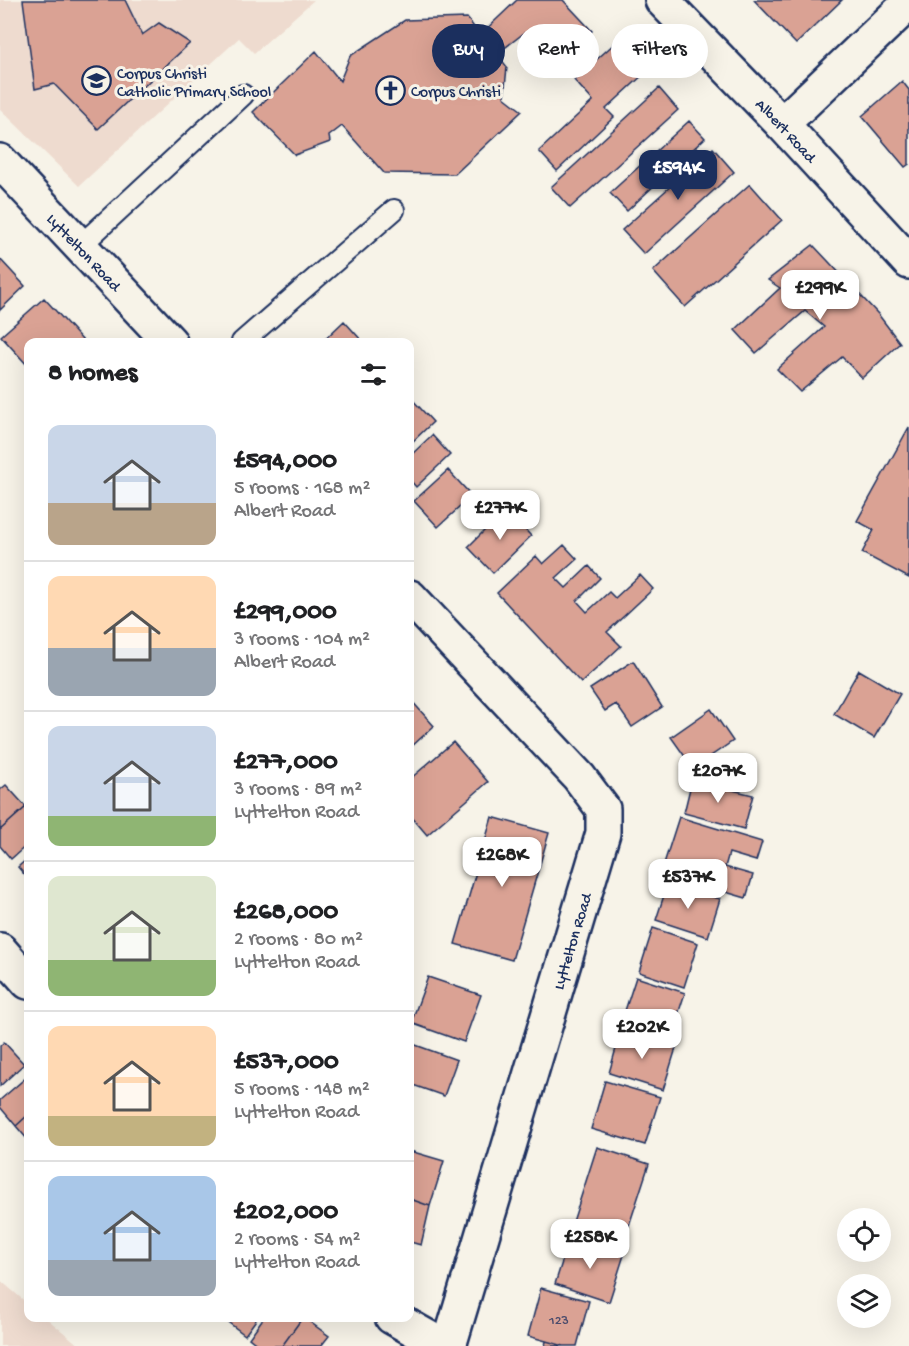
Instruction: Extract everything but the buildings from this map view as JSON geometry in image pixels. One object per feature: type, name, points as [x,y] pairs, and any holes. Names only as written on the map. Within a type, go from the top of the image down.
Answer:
[{"type":"street","name":"Albert Road","points":[[662,0],[782,124],[909,262]]},
{"type":"street","points":[[782,124],[909,3]]},
{"type":"street","name":"Lyttelton Road","points":[[0,161],[166,338]]},
{"type":"street","name":"Lyttelton Road","points":[[414,601],[579,777],[603,809],[603,833],[449,1346]]},
{"type":"street","points":[[0,950],[24,977]]},
{"type":"street","points":[[401,1322],[443,1346]]},
{"type":"lane","points":[[80,246],[243,95]]},
{"type":"lane","points":[[247,338],[393,210]]},
{"type":"shaded area","name":"Corpus Christi Catholic Primary School","points":[[0,0],[314,0],[254,53],[239,38],[79,186],[0,109]]},
{"type":"shaded area","points":[[0,1280],[24,1301],[24,1322],[51,1322],[80,1346],[0,1346]]},
{"type":"place","name":"Corpus Christi Catholic Primary School","points":[[96,81]]},
{"type":"place","name":"Corpus Christi","points":[[390,90]]}]
